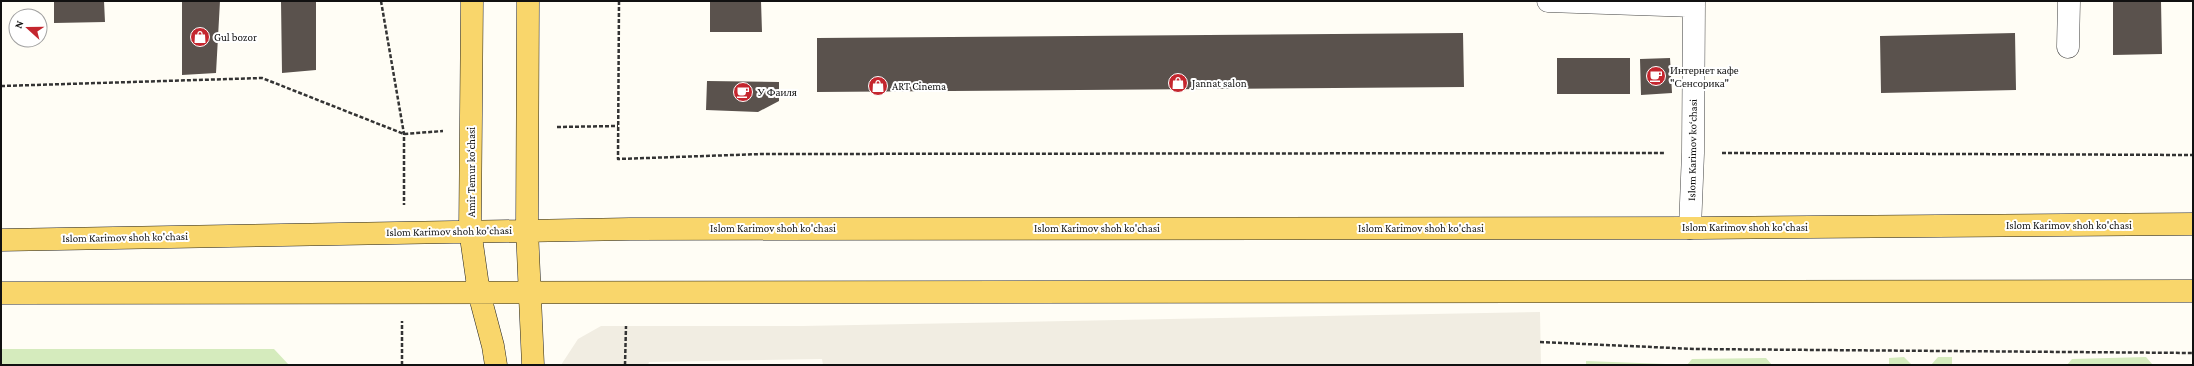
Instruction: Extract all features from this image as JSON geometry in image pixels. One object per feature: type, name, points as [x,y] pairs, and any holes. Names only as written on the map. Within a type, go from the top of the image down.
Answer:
[{"type":"main road","name":"Amir Temur ko‘chasi","points":[[472,1],[470,230],[479,293],[494,346],[496,365]]},
{"type":"main road","points":[[528,1],[527,229],[533,365]]},
{"type":"main road","name":"Islom Karimov shoh ko'chasi","points":[[1,240],[527,229],[1690,228],[2193,224]]},
{"type":"main road","points":[[1,293],[2193,291]]},
{"type":"street","points":[[1548,1],[1694,3]]},
{"type":"street","points":[[2068,47],[2069,1]]},
{"type":"street","name":"Islom Karimov ko‘chasi","points":[[1690,228],[1693,153],[1694,3]]},
{"type":"path","points":[[381,1],[404,134],[404,232]]},
{"type":"path","points":[[619,1],[618,159],[762,154],[1693,153],[2193,155]]},
{"type":"path","points":[[1,86],[262,78],[404,134],[471,128]]},
{"type":"path","points":[[527,128],[618,126]]},
{"type":"path","points":[[402,365],[403,293]]},
{"type":"path","points":[[625,365],[626,326]]},
{"type":"path","points":[[1540,342],[1695,349],[2193,353]]},
{"type":"green space","points":[[1,349],[274,349],[289,365],[1,365]]},
{"type":"green space","points":[[1904,357],[1912,365],[1889,365],[1889,358]]},
{"type":"green space","points":[[1938,357],[1952,357],[1952,365],[1931,365]]},
{"type":"green space","points":[[2146,357],[2153,365],[2067,365],[2072,359]]},
{"type":"green space","points":[[1766,358],[1772,365],[1687,365],[1692,359]]},
{"type":"green space","points":[[1586,361],[1666,364],[1586,365]]},
{"type":"shaded area","points":[[1540,312],[1541,365],[823,365],[822,359],[649,362],[648,365],[561,365],[578,339],[601,326],[802,326]]},
{"type":"building","points":[[54,1],[104,1],[105,22],[54,23]]},
{"type":"building","name":"Gul bozor","points":[[182,1],[220,1],[216,73],[182,75]]},
{"type":"building","name":"Gul bozor","points":[[281,1],[316,1],[316,70],[282,73]]},
{"type":"building","points":[[710,1],[761,1],[762,32],[710,32]]},
{"type":"building","points":[[2113,1],[2161,1],[2162,54],[2113,55]]},
{"type":"building","points":[[1463,33],[1464,87],[817,92],[817,38]]},
{"type":"building","points":[[2015,33],[2016,90],[1881,93],[1880,36]]},
{"type":"building","points":[[1557,58],[1630,58],[1630,94],[1557,94]]},
{"type":"building","name":"Интернет кафе \"Сенсорика\"","points":[[1670,58],[1672,93],[1641,95],[1640,59]]},
{"type":"building","name":"У Фаиля","points":[[707,81],[779,82],[779,101],[758,112],[706,110]]},
{"type":"place","name":"Gul bozor","points":[[200,37]]},
{"type":"place","name":"Интернет кафе \"Сенсорика\"","points":[[1656,76]]},
{"type":"place","name":"Jannat salon","points":[[1178,83]]},
{"type":"place","name":"ART Cinema","points":[[878,86]]},
{"type":"place","name":"У Фаиля","points":[[743,92]]}]
